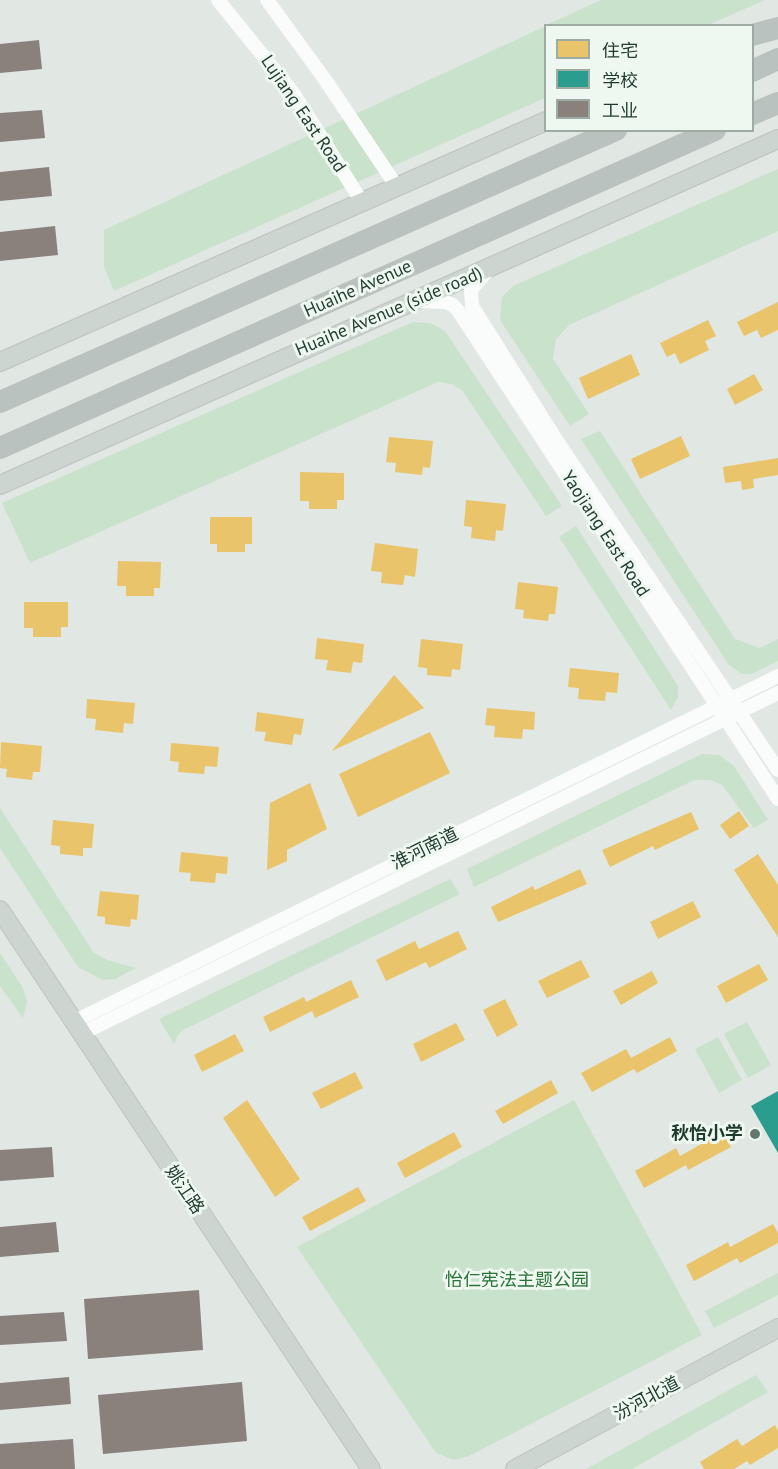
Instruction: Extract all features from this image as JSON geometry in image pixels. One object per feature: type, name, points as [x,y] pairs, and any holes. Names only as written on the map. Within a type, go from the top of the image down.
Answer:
[{"type":"highway","points":[[754,33],[778,28]]},
{"type":"highway","points":[[754,70],[778,59]]},
{"type":"highway","points":[[754,114],[778,103]]},
{"type":"highway","points":[[0,402],[611,132]]},
{"type":"highway","name":"Huaihe Avenue","points":[[0,448],[711,132]]},
{"type":"main road","points":[[754,32],[778,19]]},
{"type":"main road","points":[[0,362],[544,122]]},
{"type":"main road","name":"Huaihe Avenue (side road)","points":[[0,485],[489,269],[778,138]]},
{"type":"main road","name":"姚江路","points":[[0,910],[371,1469]]},
{"type":"main road","name":"汾河北道","points":[[515,1469],[778,1328]]},
{"type":"street","name":"Lujiang East Road","points":[[218,0],[294,94],[362,202]]},
{"type":"street","name":"Lujiang East Road","points":[[267,0],[326,81],[397,187]]},
{"type":"street","name":"Yaojiang East Road","points":[[489,269],[471,290],[472,306],[557,441],[778,770]]},
{"type":"street","name":"Yaojiang East Road","points":[[411,302],[445,302],[453,305],[459,312],[778,800]]},
{"type":"street","name":"淮河南道","points":[[77,1028],[778,676]]},
{"type":"street","name":"淮河南道","points":[[77,1028],[778,693]]},
{"type":"green space","points":[[601,0],[765,0],[710,24],[548,24]]},
{"type":"green space","points":[[544,27],[544,98],[114,291],[104,267],[104,230]]},
{"type":"green space","points":[[778,169],[778,231],[569,325],[556,339],[553,359],[589,414],[570,426],[500,320],[502,297],[513,286]]},
{"type":"green space","points":[[413,322],[430,323],[445,331],[562,506],[546,516],[462,390],[451,384],[438,382],[30,563],[2,503]]},
{"type":"green space","points":[[600,431],[735,639],[760,648],[778,639],[778,661],[751,674],[742,674],[729,665],[581,439]]},
{"type":"green space","points":[[576,526],[678,686],[678,697],[671,710],[559,537]]},
{"type":"green space","points":[[702,754],[719,755],[734,766],[768,820],[754,828],[722,785],[711,780],[694,780],[474,887],[467,869]]},
{"type":"green space","points":[[0,808],[94,953],[107,960],[136,968],[115,979],[103,980],[78,967],[0,848]]},
{"type":"green space","points":[[450,879],[460,894],[185,1029],[178,1035],[174,1044],[159,1019]]},
{"type":"green space","points":[[0,953],[23,988],[27,1002],[23,1018],[0,986]]},
{"type":"green space","points":[[747,1022],[771,1065],[748,1078],[724,1034]]},
{"type":"green space","points":[[718,1037],[742,1080],[719,1093],[695,1049]]},
{"type":"green space","name":"怡仁宪法主题公园","points":[[574,1100],[702,1335],[469,1456],[454,1460],[436,1453],[297,1247]]},
{"type":"green space","points":[[778,1273],[778,1295],[714,1328],[705,1311]]},
{"type":"green space","points":[[756,1375],[768,1392],[632,1469],[586,1469]]},
{"type":"building: 住宅","points":[[778,302],[778,330],[761,338],[757,330],[744,336],[737,322]]},
{"type":"building: 住宅","points":[[708,320],[716,336],[705,341],[709,350],[680,364],[675,353],[667,357],[660,343]]},
{"type":"building: 住宅","points":[[631,354],[640,375],[588,399],[579,378]]},
{"type":"building: 住宅","points":[[754,374],[763,390],[735,405],[727,389]]},
{"type":"building: 住宅","points":[[681,436],[690,456],[640,479],[631,459]]},
{"type":"building: 住宅","points":[[389,437],[433,441],[430,468],[423,467],[422,475],[395,472],[396,463],[386,462]]},
{"type":"building: 住宅","points":[[778,458],[778,475],[753,479],[754,488],[742,490],[741,481],[725,483],[723,467]]},
{"type":"building: 住宅","points":[[300,472],[344,473],[344,500],[337,500],[337,509],[309,509],[309,501],[300,501]]},
{"type":"building: 住宅","points":[[466,500],[506,504],[503,531],[496,530],[495,541],[471,538],[472,527],[464,526]]},
{"type":"building: 住宅","points":[[210,517],[252,517],[252,544],[245,544],[245,552],[217,552],[217,544],[210,544]]},
{"type":"building: 住宅","points":[[375,543],[418,549],[415,577],[405,575],[403,585],[381,583],[382,572],[371,571]]},
{"type":"building: 住宅","points":[[118,561],[161,562],[160,588],[154,588],[154,596],[126,596],[126,586],[117,586]]},
{"type":"building: 住宅","points":[[518,582],[558,587],[555,614],[549,614],[548,621],[523,618],[524,610],[515,609]]},
{"type":"building: 住宅","points":[[24,602],[68,602],[68,627],[61,627],[61,637],[33,637],[33,628],[24,628]]},
{"type":"building: 住宅","points":[[317,638],[364,644],[362,663],[353,662],[351,673],[326,670],[328,660],[315,659]]},
{"type":"building: 住宅","points":[[421,639],[463,644],[460,670],[452,669],[451,677],[427,675],[427,668],[418,667]]},
{"type":"building: 住宅","points":[[570,668],[619,673],[617,693],[606,692],[605,701],[578,699],[579,688],[568,687]]},
{"type":"building: 住宅","points":[[394,675],[424,708],[332,751]]},
{"type":"building: 住宅","points":[[87,699],[135,703],[133,724],[124,723],[123,733],[95,730],[96,719],[86,718]]},
{"type":"building: 住宅","points":[[487,708],[535,712],[534,730],[523,729],[522,739],[494,737],[495,726],[485,725]]},
{"type":"building: 住宅","points":[[257,712],[304,719],[301,735],[294,734],[292,745],[264,741],[266,732],[255,731]]},
{"type":"building: 住宅","points":[[430,732],[450,773],[358,817],[339,774]]},
{"type":"building: 住宅","points":[[1,742],[42,746],[40,772],[33,772],[32,780],[6,777],[7,769],[0,768]]},
{"type":"building: 住宅","points":[[171,743],[219,747],[217,767],[205,766],[204,774],[178,772],[179,762],[170,761]]},
{"type":"building: 住宅","points":[[310,783],[327,829],[287,850],[287,861],[267,870],[270,803]]},
{"type":"building: 住宅","points":[[739,811],[749,826],[730,839],[720,825]]},
{"type":"building: 住宅","points":[[691,812],[699,829],[655,850],[653,846],[610,867],[602,850]]},
{"type":"building: 住宅","points":[[53,820],[94,824],[92,848],[83,848],[83,856],[60,854],[60,846],[51,845]]},
{"type":"building: 住宅","points":[[181,852],[228,857],[227,874],[216,873],[215,883],[190,881],[191,873],[179,872]]},
{"type":"building: 住宅","points":[[758,854],[778,885],[778,937],[734,870]]},
{"type":"building: 住宅","points":[[580,869],[587,884],[498,922],[491,907],[533,886],[535,890]]},
{"type":"building: 住宅","points":[[100,891],[139,895],[137,920],[131,919],[130,927],[105,924],[105,917],[97,916]]},
{"type":"building: 住宅","points":[[693,901],[701,917],[658,939],[650,922]]},
{"type":"building: 住宅","points":[[458,931],[467,949],[429,968],[426,962],[386,981],[376,960],[415,941],[419,949]]},
{"type":"building: 住宅","points":[[581,960],[590,977],[547,998],[538,981]]},
{"type":"building: 住宅","points":[[759,964],[768,980],[726,1003],[717,986]]},
{"type":"building: 住宅","points":[[652,971],[658,983],[621,1005],[613,991]]},
{"type":"building: 住宅","points":[[351,980],[359,997],[315,1018],[312,1011],[270,1032],[263,1017],[304,997],[306,1002]]},
{"type":"building: 住宅","points":[[505,999],[518,1025],[497,1037],[483,1010]]},
{"type":"building: 住宅","points":[[456,1023],[465,1040],[421,1062],[413,1044]]},
{"type":"building: 住宅","points":[[235,1034],[244,1051],[202,1072],[194,1055]]},
{"type":"building: 住宅","points":[[670,1037],[677,1051],[637,1073],[634,1069],[592,1092],[581,1073],[626,1049],[631,1058]]},
{"type":"building: 住宅","points":[[355,1072],[363,1088],[321,1109],[312,1093]]},
{"type":"building: 住宅","points":[[551,1080],[558,1093],[503,1124],[495,1111]]},
{"type":"building: 住宅","points":[[247,1100],[300,1179],[275,1197],[223,1118]]},
{"type":"building: 住宅","points":[[454,1132],[462,1147],[405,1178],[397,1163]]},
{"type":"building: 住宅","points":[[723,1132],[731,1147],[688,1170],[686,1165],[644,1188],[635,1171],[676,1148],[680,1156]]},
{"type":"building: 住宅","points":[[358,1187],[366,1201],[310,1231],[302,1217]]},
{"type":"building: 住宅","points":[[773,1224],[778,1233],[778,1243],[740,1263],[737,1258],[694,1281],[686,1265],[728,1242],[730,1247]]},
{"type":"building: 住宅","points":[[775,1425],[778,1431],[778,1448],[750,1465],[747,1461],[734,1469],[704,1469],[700,1462],[737,1439],[742,1446]]},
{"type":"building: 学校","points":[[778,1091],[778,1153],[751,1106]]},
{"type":"building: 工业","points":[[39,40],[42,69],[0,73],[0,44]]},
{"type":"building: 工业","points":[[42,110],[45,138],[0,142],[0,113]]},
{"type":"building: 工业","points":[[49,167],[52,196],[0,201],[0,172]]},
{"type":"building: 工业","points":[[55,226],[58,255],[0,261],[0,232]]},
{"type":"building: 工业","points":[[52,1147],[54,1177],[0,1181],[0,1150]]},
{"type":"building: 工业","points":[[56,1222],[59,1252],[0,1257],[0,1227]]},
{"type":"building: 工业","points":[[199,1290],[203,1350],[88,1359],[84,1299]]},
{"type":"building: 工业","points":[[64,1312],[67,1341],[0,1345],[0,1316]]},
{"type":"building: 工业","points":[[69,1377],[71,1404],[0,1410],[0,1383]]},
{"type":"building: 工业","points":[[242,1382],[247,1441],[103,1454],[98,1395]]},
{"type":"building: 工业","points":[[73,1439],[75,1469],[0,1469],[0,1444]]},
{"type":"place","name":"秋怡小学","points":[[755,1134]]}]
